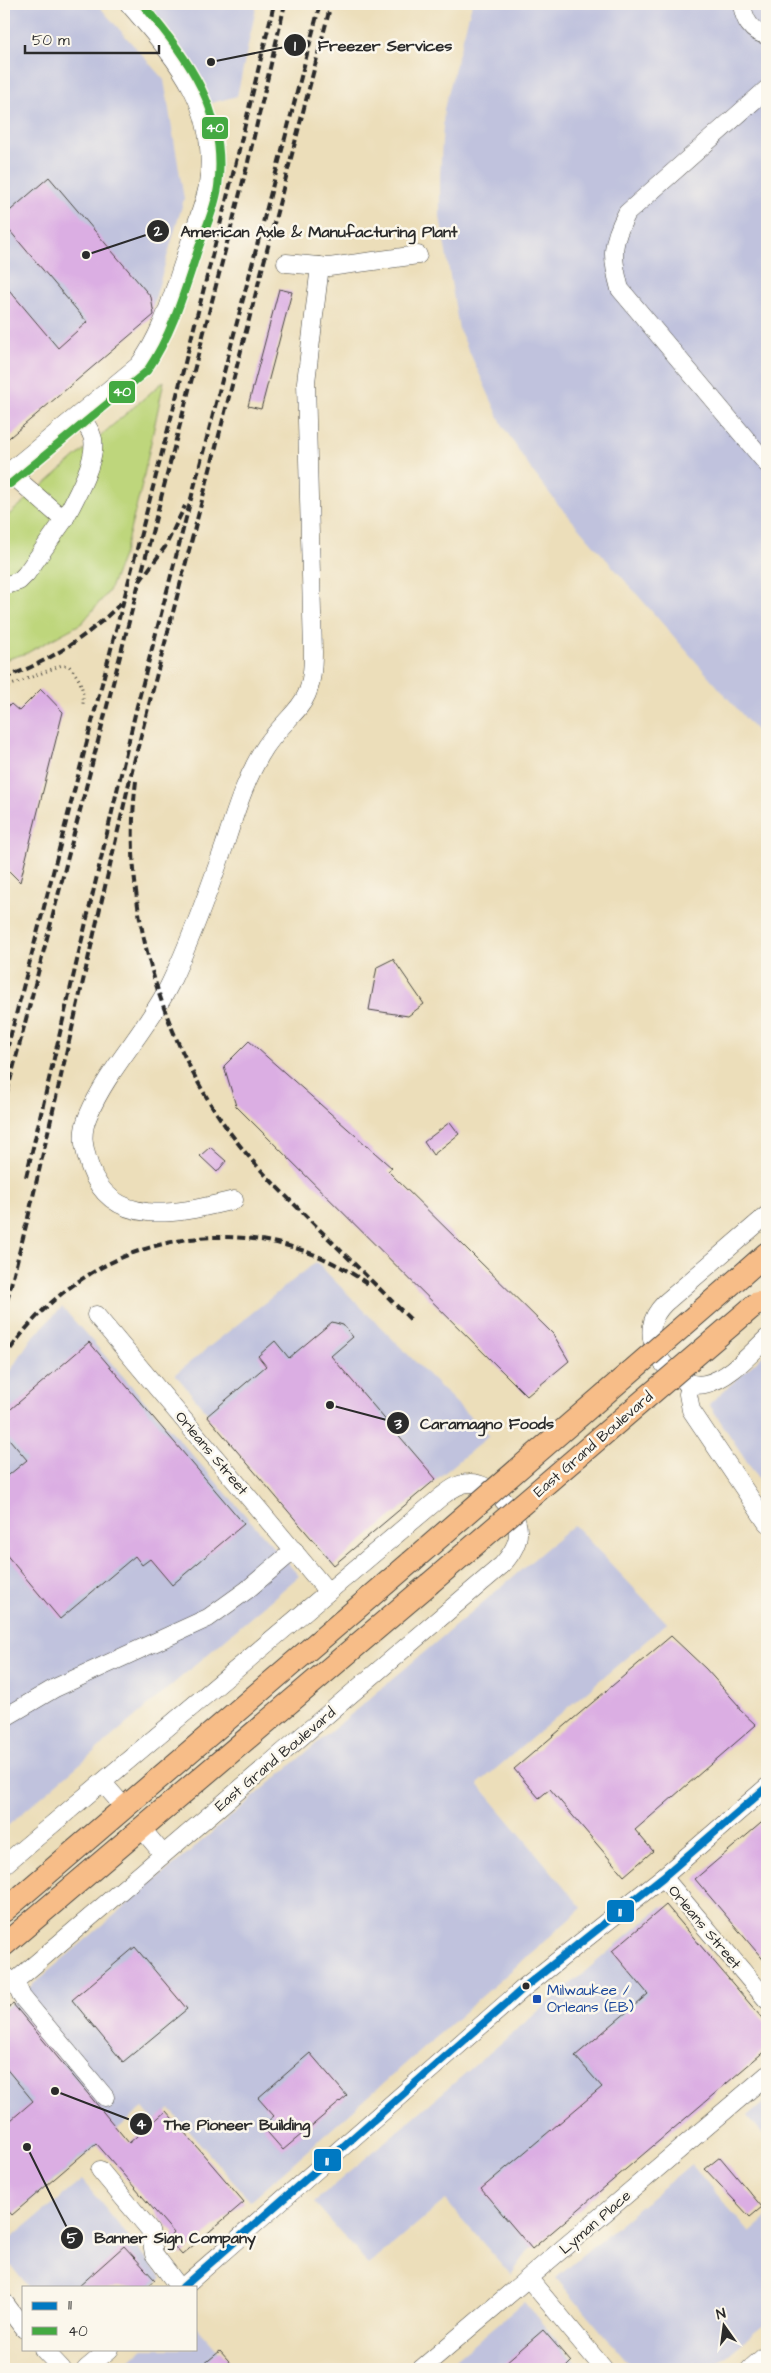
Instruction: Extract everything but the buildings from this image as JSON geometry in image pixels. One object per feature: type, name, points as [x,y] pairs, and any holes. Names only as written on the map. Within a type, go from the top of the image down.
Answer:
[{"type":"main road","name":"East Grand Boulevard","points":[[4,1911],[411,1562],[767,1253]]},
{"type":"main road","name":"East Grand Boulevard","points":[[4,1945],[762,1299]]},
{"type":"main road","points":[[124,1807],[142,1829]]},
{"type":"street","points":[[64,520],[6,474],[139,365],[149,352],[171,301],[208,187],[209,147],[206,126],[192,86],[168,50],[129,4]]},
{"type":"street","points":[[742,4],[743,15],[750,25],[758,34],[767,35]]},
{"type":"street","points":[[767,89],[627,213],[616,235],[613,264],[620,289],[767,464]]},
{"type":"street","points":[[286,262],[329,266],[418,255]]},
{"type":"street","points":[[234,1200],[183,1211],[145,1213],[127,1209],[112,1201],[99,1188],[82,1141],[88,1115],[117,1065],[169,985],[191,937],[237,804],[257,762],[277,733],[297,712],[310,688],[313,652],[309,568],[306,382],[320,266]]},
{"type":"street","points":[[4,586],[19,581],[26,574],[64,520],[78,495],[93,449],[93,439],[88,427],[79,416]]},
{"type":"street","points":[[767,1215],[665,1303],[655,1318],[651,1334],[658,1354],[672,1372],[691,1384],[705,1384],[721,1378],[767,1338]]},
{"type":"street","name":"Orleans Street","points":[[96,1315],[328,1592]]},
{"type":"street","points":[[691,1384],[688,1394],[691,1410],[767,1523]]},
{"type":"street","name":"East Grand Boulevard","points":[[4,1865],[442,1496],[461,1484],[475,1483],[490,1489],[503,1501],[517,1524],[518,1530],[516,1545],[502,1566],[163,1854],[9,1977]]},
{"type":"street","points":[[4,1718],[55,1688],[208,1618],[247,1590],[294,1550]]},
{"type":"street","points":[[103,1783],[124,1807]]},
{"type":"street","points":[[182,2286],[526,1986],[663,1877],[767,1787]]},
{"type":"street","points":[[142,1829],[163,1854]]},
{"type":"street","name":"Orleans Street","points":[[663,1877],[767,2000]]},
{"type":"street","points":[[9,1977],[22,1997],[105,2097]]},
{"type":"street","name":"Lyman Place","points":[[421,2369],[767,2075]]},
{"type":"street","points":[[100,2170],[150,2230],[154,2254],[180,2286]]},
{"type":"street","points":[[529,2279],[604,2369]]},
{"type":"street","points":[[4,2302],[22,2327]]},
{"type":"street","points":[[4,2307],[22,2327]]},
{"type":"street","points":[[44,2350],[62,2369]]},
{"type":"street","points":[[86,2369],[109,2350]]},
{"type":"street","points":[[750,2369],[767,2354]]},
{"type":"path","points":[[4,688],[62,665],[69,666],[81,681],[84,693],[82,704]]},
{"type":"shaded area","points":[[4,4],[97,4],[164,80],[184,199],[151,312],[4,438]]},
{"type":"shaded area","points":[[129,4],[257,4],[237,96],[200,106]]},
{"type":"shaded area","points":[[472,4],[767,4],[767,743],[557,503],[530,468],[503,426],[459,329],[440,217],[440,175],[444,109]]},
{"type":"shaded area","points":[[316,1262],[489,1436],[333,1565],[175,1374]]},
{"type":"shaded area","points":[[62,1307],[299,1576],[4,1829],[4,1380],[31,1339]]},
{"type":"shaded area","points":[[767,1352],[767,1492],[709,1404]]},
{"type":"shaded area","points":[[574,1525],[667,1623],[478,1784],[582,1908],[250,2201],[170,2109],[154,2121],[143,2108],[4,2222],[4,2009]]},
{"type":"shaded area","points":[[662,1906],[767,2028],[767,2048],[532,2246],[511,2275],[445,2200],[369,2265],[314,2202]]},
{"type":"shaded area","points":[[767,2100],[767,2139],[748,2116]]},
{"type":"shaded area","points":[[691,2164],[750,2233],[767,2218],[767,2322],[711,2369],[633,2369],[556,2278]]},
{"type":"shaded area","points":[[82,2180],[162,2278],[151,2286],[27,2286],[4,2257],[4,2244]]},
{"type":"shaded area","points":[[524,2302],[581,2369],[444,2369]]},
{"type":"shaded area","points":[[198,2328],[234,2369],[120,2369],[142,2350],[198,2350]]},
{"type":"green space","points":[[164,381],[141,489],[124,553],[109,591],[82,623],[27,653],[4,660],[4,519]]},
{"type":"railway","points":[[4,1061],[172,414],[274,4]]},
{"type":"railway","points":[[4,1104],[248,162],[285,4]]},
{"type":"railway","points":[[26,1177],[137,706],[320,4]]},
{"type":"railway","points":[[4,1312],[28,1218],[133,766],[331,4]]},
{"type":"railway","points":[[140,581],[165,547],[185,506]]},
{"type":"railway","points":[[4,678],[21,672],[68,647],[96,626],[122,602]]},
{"type":"railway","points":[[136,781],[133,830],[135,879],[142,928],[154,977],[170,1024],[191,1070],[216,1112],[245,1152],[285,1195],[412,1321]]},
{"type":"railway","points":[[4,1359],[37,1316],[77,1282],[122,1258],[170,1242],[220,1237],[271,1242],[321,1257],[368,1284]]},
{"type":"transit line","name":"40","points":[[10,484],[147,371],[163,344],[176,315],[214,204],[218,187],[219,160],[217,135],[210,111],[201,88],[189,66],[175,45],[142,4]]},
{"type":"transit line","name":"11","points":[[184,2286],[526,1986],[663,1877],[767,1787]]},
{"type":"place","name":"Freezer Services","points":[[211,62]]},
{"type":"place","name":"American Axle & Manufacturing Plant","points":[[86,255]]},
{"type":"place","name":"Caramagno Foods","points":[[330,1405]]},
{"type":"place","name":"Milwaukee / Orleans (EB)","points":[[537,1999]]},
{"type":"place","name":"The Pioneer Building","points":[[55,2091]]},
{"type":"place","name":"Banner Sign Company","points":[[27,2147]]}]
